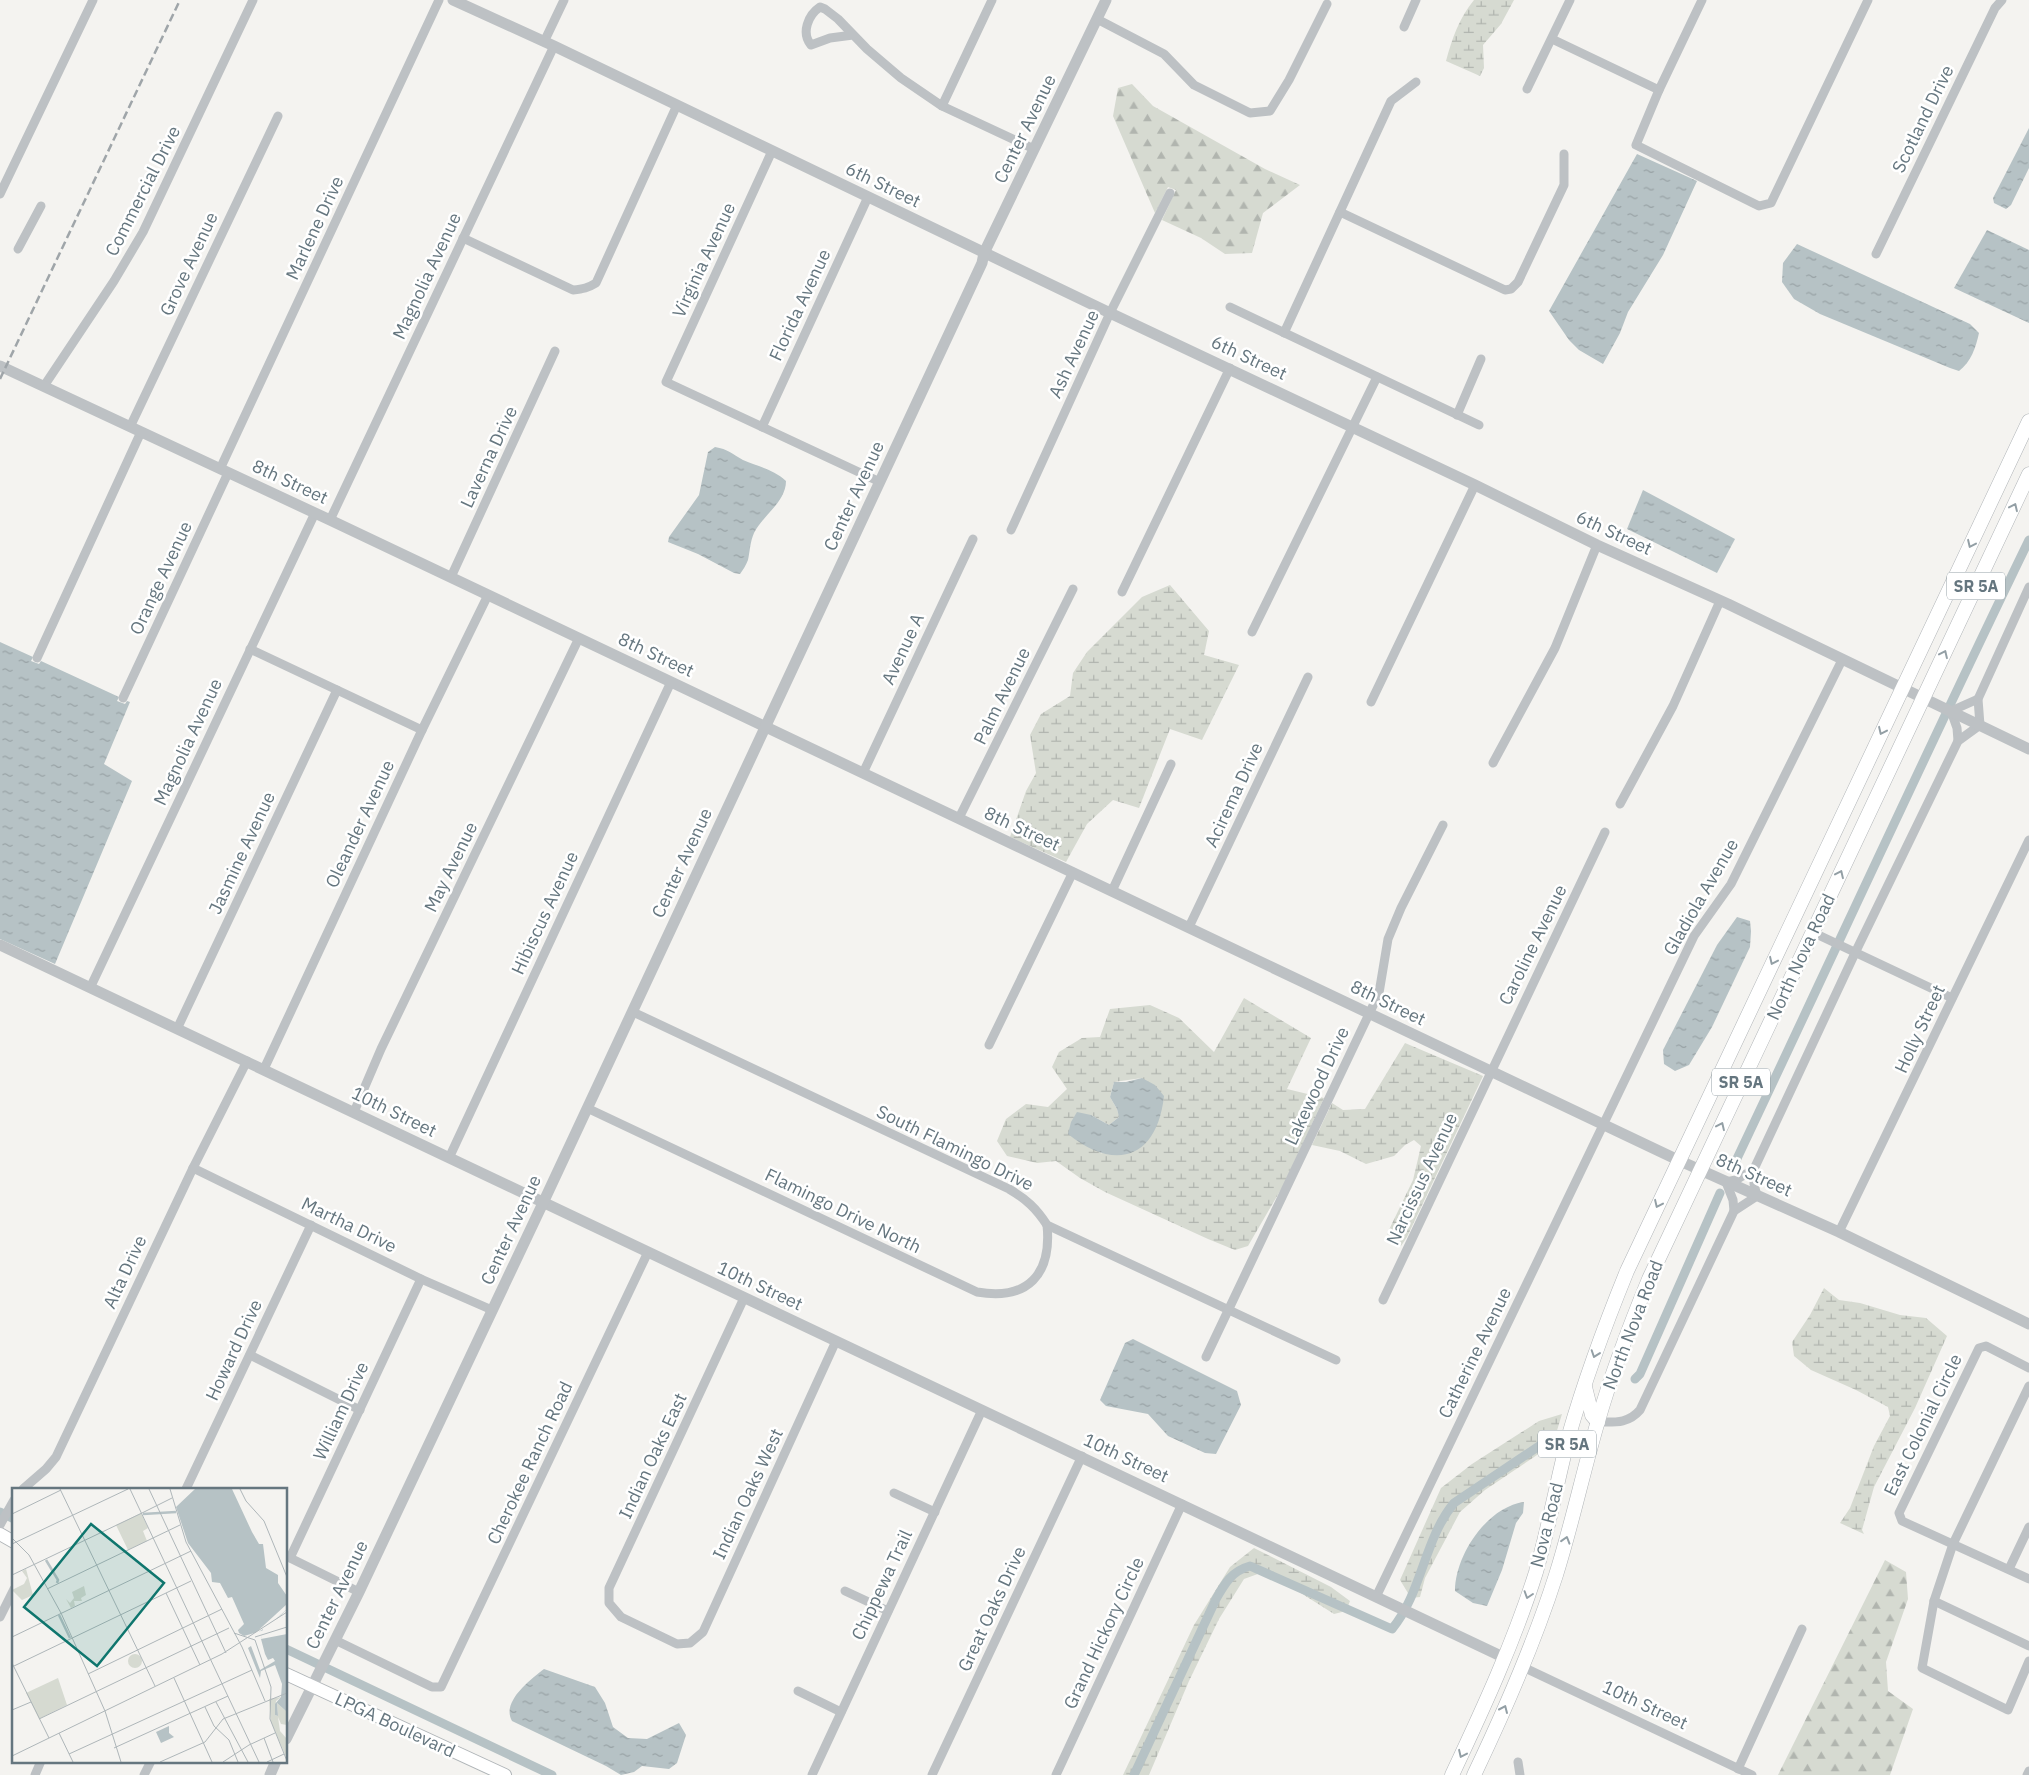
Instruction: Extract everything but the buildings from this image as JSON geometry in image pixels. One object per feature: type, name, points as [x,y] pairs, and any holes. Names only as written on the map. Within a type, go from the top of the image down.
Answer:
[{"type":"main road","name":"North Nova Road","points":[[1678,1160],[2029,421]]},
{"type":"main road","name":"North Nova Road","points":[[1591,1447],[1632,1320],[1796,965],[2029,474]]},
{"type":"main road","points":[[1801,901],[1804,917],[1812,932]]},
{"type":"main road","points":[[1787,932],[1792,938],[1795,947],[1796,965]]},
{"type":"main road","name":"Nova Road","points":[[1452,1775],[1505,1658],[1536,1571],[1584,1384],[1627,1271],[1678,1160]]},
{"type":"main road","points":[[1584,1384],[1588,1405],[1592,1415],[1598,1422]]},
{"type":"main road","name":"Nova Road","points":[[1474,1775],[1523,1667],[1556,1574],[1591,1447]]},
{"type":"main road","points":[[0,1534],[12,1541]]},
{"type":"main road","name":"LPGA Boulevard","points":[[288,1675],[505,1775]]},
{"type":"street","points":[[0,194],[93,0]]},
{"type":"street","name":"Commercial Drive","points":[[44,386],[114,281],[143,232],[253,0]]},
{"type":"street","name":"Marlene Drive","points":[[224,471],[439,0]]},
{"type":"street","name":"6th Street","points":[[452,0],[549,44],[1110,313],[1230,368],[1597,545],[1720,600],[2029,749]]},
{"type":"street","name":"Magnolia Avenue","points":[[330,520],[463,238],[549,44],[564,0]]},
{"type":"street","points":[[942,106],[992,0]]},
{"type":"street","name":"Center Avenue","points":[[288,1735],[359,1592],[543,1203],[764,726],[982,263],[984,253],[1106,0]]},
{"type":"street","points":[[1404,27],[1416,0]]},
{"type":"street","points":[[1527,88],[1570,0]]},
{"type":"street","points":[[1702,0],[1659,90],[1636,145],[1759,206],[1772,203],[1868,0]]},
{"type":"street","name":"Scotland Drive","points":[[1876,254],[1995,8],[2002,0]]},
{"type":"street","points":[[1097,19],[1164,54],[1194,85],[1250,113],[1270,112],[1289,80],[1327,4]]},
{"type":"street","points":[[853,35],[830,38],[811,46],[806,35],[807,22],[814,12],[820,8],[825,9],[901,78],[942,106],[1034,149]]},
{"type":"street","points":[[1552,39],[1659,90]]},
{"type":"street","points":[[1284,333],[1391,101],[1416,82]]},
{"type":"street","points":[[463,238],[574,290],[582,290],[596,282],[677,105]]},
{"type":"street","name":"Grove Avenue","points":[[37,658],[136,429],[278,116]]},
{"type":"street","name":"Virginia Avenue","points":[[762,427],[666,382],[772,151]]},
{"type":"street","points":[[1340,212],[1505,290],[1511,289],[1518,282],[1564,185],[1564,154]]},
{"type":"street","name":"Ash Avenue","points":[[1012,530],[1110,313],[1170,193]]},
{"type":"street","name":"Florida Avenue","points":[[762,427],[868,197]]},
{"type":"street","points":[[18,249],[41,206]]},
{"type":"street","points":[[1230,307],[1479,425]]},
{"type":"street","name":"Laverna Drive","points":[[452,577],[555,351]]},
{"type":"street","points":[[1457,415],[1482,359]]},
{"type":"street","name":"8th Street","points":[[0,366],[452,577],[1678,1160],[1839,1232],[2029,1324]]},
{"type":"street","points":[[1122,592],[1230,368]]},
{"type":"street","points":[[1252,632],[1377,377]]},
{"type":"street","points":[[762,427],[880,482]]},
{"type":"street","name":"Orange Avenue","points":[[123,698],[224,471]]},
{"type":"street","points":[[1371,702],[1475,485]]},
{"type":"street","name":"Magnolia Avenue","points":[[91,986],[315,513]]},
{"type":"street","name":"Avenue A","points":[[863,773],[973,539]]},
{"type":"street","points":[[1493,764],[1555,648],[1597,545]]},
{"type":"street","points":[[1734,1210],[1757,1196],[1754,1184],[1754,1169],[1958,741],[1980,725],[1978,699],[2029,587]]},
{"type":"street","name":"Palm Avenue","points":[[959,818],[1073,589]]},
{"type":"street","name":"Oleander Avenue","points":[[264,1069],[422,730],[488,595]]},
{"type":"street","points":[[1620,804],[1673,706],[1720,600]]},
{"type":"street","name":"May Avenue","points":[[354,1112],[381,1049],[579,638]]},
{"type":"street","points":[[250,649],[422,730]]},
{"type":"street","name":"Gladiola Avenue","points":[[1604,1124],[1694,936],[1731,884],[1842,660]]},
{"type":"street","name":"Acirema Drive","points":[[1190,927],[1308,677]]},
{"type":"street","name":"Hibiscus Avenue","points":[[449,1158],[671,682]]},
{"type":"street","name":"Jasmine Avenue","points":[[178,1029],[337,690]]},
{"type":"street","points":[[1958,741],[1957,728],[1951,711],[1978,699]]},
{"type":"street","points":[[1112,890],[1171,764]]},
{"type":"street","name":"Lakewood Drive","points":[[1206,1356],[1380,994],[1388,939],[1401,908],[1443,825]]},
{"type":"street","name":"Caroline Avenue","points":[[1491,1071],[1605,832]]},
{"type":"street","name":"Holly Street","points":[[1839,1232],[2029,840]]},
{"type":"street","points":[[989,1045],[1073,872]]},
{"type":"street","points":[[1812,932],[1952,998]]},
{"type":"street","name":"10th Street","points":[[0,945],[91,986],[543,1203],[1082,1456],[1505,1658]]},
{"type":"street","name":"South Flamingo Drive","points":[[633,1012],[1010,1190],[1026,1199],[1038,1210],[1046,1225]]},
{"type":"street","name":"Alta Drive","points":[[24,1488],[46,1469],[56,1457],[193,1168],[247,1061]]},
{"type":"street","name":"Narcissus Avenue","points":[[1383,1300],[1491,1071]]},
{"type":"street","name":"Flamingo Drive North","points":[[587,1108],[977,1292],[995,1296],[1012,1293],[1026,1286],[1038,1274],[1046,1260],[1048,1243],[1046,1225]]},
{"type":"street","name":"Catherine Avenue","points":[[1381,1600],[1604,1124]]},
{"type":"street","name":"Martha Drive","points":[[193,1168],[421,1279],[492,1310]]},
{"type":"street","points":[[1598,1422],[1628,1420],[1640,1410],[1734,1210],[1733,1200],[1726,1182],[1736,1180],[1754,1169]]},
{"type":"street","name":"Howard Drive","points":[[186,1488],[311,1225]]},
{"type":"street","points":[[1046,1225],[1336,1360]]},
{"type":"street","name":"Cherokee Ranch Road","points":[[334,1640],[432,1687],[441,1687],[648,1252]]},
{"type":"street","name":"William Drive","points":[[288,1557],[360,1410],[421,1279]]},
{"type":"street","name":"Indian Oaks East","points":[[676,1643],[621,1617],[609,1603],[609,1588],[744,1298]]},
{"type":"street","name":"Indian Oaks West","points":[[676,1643],[690,1643],[703,1632],[836,1341]]},
{"type":"street","name":"East Colonial Circle","points":[[2029,1368],[1986,1346],[1979,1348],[1899,1513],[1902,1521],[2029,1579]]},
{"type":"street","points":[[250,1355],[360,1410]]},
{"type":"street","points":[[2029,1386],[1953,1544],[1934,1601],[1922,1668],[2008,1710],[2029,1662]]},
{"type":"street","name":"Chippewa Trail","points":[[812,1775],[982,1410]]},
{"type":"street","name":"Great Oaks Drive","points":[[932,1775],[1082,1456]]},
{"type":"street","points":[[894,1493],[935,1512]]},
{"type":"street","points":[[0,1525],[12,1504]]},
{"type":"street","name":"Grand Hickory Circle","points":[[1056,1775],[1182,1504]]},
{"type":"street","points":[[2009,1569],[2029,1527]]},
{"type":"street","points":[[288,1557],[359,1592]]},
{"type":"street","points":[[846,1590],[888,1611]]},
{"type":"street","points":[[0,1617],[12,1593]]},
{"type":"street","points":[[1934,1601],[2029,1646]]},
{"type":"street","points":[[1738,1768],[1802,1629]]},
{"type":"street","name":"10th Street","points":[[1523,1667],[1752,1775]]},
{"type":"street","points":[[798,1691],[841,1712]]},
{"type":"street","points":[[35,1775],[41,1762]]},
{"type":"street","points":[[144,1775],[150,1762]]},
{"type":"street","points":[[270,1775],[276,1762]]},
{"type":"street","points":[[1518,1762],[1520,1775]]},
{"type":"street","points":[[2027,1775],[2029,1771]]},
{"type":"green space","points":[[1474,0],[1514,0],[1501,24],[1483,45],[1484,68],[1480,76],[1446,61],[1457,29],[1464,14]]},
{"type":"green space","points":[[1132,84],[1153,106],[1265,169],[1300,185],[1263,213],[1252,253],[1225,254],[1201,238],[1162,220],[1176,190],[1168,187],[1155,213],[1113,116],[1118,88]]},
{"type":"green space","points":[[1170,585],[1209,631],[1204,655],[1239,665],[1202,740],[1170,729],[1139,808],[1113,800],[1087,824],[1066,862],[1010,837],[1026,791],[1036,773],[1030,735],[1041,714],[1070,696],[1073,673],[1087,652],[1142,597]]},
{"type":"green space","points":[[1244,998],[1311,1038],[1287,1089],[1324,1098],[1283,1186],[1248,1246],[1235,1250],[1208,1239],[1105,1192],[1080,1178],[1056,1161],[1037,1163],[1007,1156],[997,1141],[1006,1119],[1026,1104],[1048,1107],[1067,1089],[1052,1067],[1059,1052],[1082,1038],[1100,1037],[1110,1009],[1150,1005],[1179,1018],[1214,1052]],"holes":[[[1142,1078],[1101,1154],[1091,1115],[1109,1125],[1119,1117],[1110,1097],[1114,1082]]]},
{"type":"green space","points":[[1405,1043],[1483,1076],[1401,1246],[1387,1234],[1413,1180],[1421,1146],[1414,1140],[1405,1145],[1394,1156],[1366,1164],[1340,1151],[1312,1145],[1332,1103],[1343,1110],[1365,1109]]},
{"type":"green space","points":[[1824,1288],[1839,1300],[1860,1303],[1900,1315],[1926,1318],[1947,1336],[1915,1408],[1874,1487],[1862,1530],[1864,1534],[1840,1523],[1850,1508],[1874,1446],[1890,1416],[1888,1407],[1811,1370],[1794,1356],[1792,1342],[1810,1315]]},
{"type":"green space","points":[[1562,1414],[1552,1447],[1546,1449],[1485,1490],[1460,1512],[1425,1578],[1420,1597],[1411,1598],[1400,1580],[1441,1488],[1472,1464],[1539,1421]]},
{"type":"green space","points":[[1254,1548],[1331,1587],[1350,1601],[1346,1611],[1334,1614],[1266,1571],[1244,1579],[1219,1619],[1189,1681],[1149,1775],[1123,1775],[1194,1625],[1230,1567]]},
{"type":"green space","points":[[1885,1560],[1906,1572],[1908,1599],[1886,1662],[1888,1691],[1913,1709],[1890,1775],[1778,1775]]},
{"type":"water","points":[[2029,128],[2029,168],[2011,205],[2006,209],[1994,203],[1993,198]]},
{"type":"water","points":[[1637,154],[1697,181],[1663,255],[1628,312],[1620,333],[1603,364],[1579,350],[1569,340],[1549,311]]},
{"type":"water","points":[[1987,230],[2029,250],[2029,323],[1954,288]]},
{"type":"water","points":[[1797,244],[1970,324],[1979,333],[1970,359],[1959,371],[1950,368],[1820,314],[1794,299],[1782,282],[1783,263]]},
{"type":"water","points":[[715,447],[727,450],[743,460],[771,471],[786,481],[785,489],[778,502],[754,533],[748,560],[740,574],[734,573],[698,554],[668,542],[669,537],[699,495],[708,452]]},
{"type":"water","points":[[1643,490],[1735,539],[1717,573],[1627,529]]},
{"type":"water","points":[[0,642],[33,657],[31,661],[39,664],[41,661],[119,697],[117,701],[125,704],[127,701],[130,702],[104,764],[132,781],[55,964],[0,939]]},
{"type":"water","points":[[1737,917],[1750,921],[1750,947],[1712,1027],[1689,1065],[1675,1071],[1664,1064],[1663,1050],[1717,945]]},
{"type":"water","points":[[1142,1078],[1155,1085],[1164,1096],[1160,1117],[1153,1134],[1143,1146],[1131,1153],[1117,1155],[1102,1153],[1085,1146],[1068,1134],[1071,1122],[1077,1112],[1091,1115],[1109,1125],[1119,1117],[1110,1097],[1114,1082],[1126,1082]]},
{"type":"water","points":[[1133,1339],[1237,1391],[1241,1405],[1216,1454],[1205,1453],[1168,1436],[1148,1414],[1106,1406],[1100,1400],[1125,1343]]},
{"type":"water","points":[[1524,1502],[1523,1513],[1516,1523],[1502,1570],[1487,1606],[1473,1603],[1455,1591],[1456,1577],[1467,1548],[1486,1523],[1498,1513],[1510,1506]]},
{"type":"water","points":[[544,1669],[595,1687],[605,1703],[613,1727],[628,1738],[647,1739],[679,1723],[686,1735],[677,1763],[669,1769],[642,1766],[634,1772],[621,1775],[512,1721],[510,1706],[514,1699],[525,1685]]},
{"type":"waterway","points":[[1733,1167],[2029,540]]},
{"type":"waterway","points":[[1635,1379],[1640,1374],[1720,1193]]},
{"type":"waterway","points":[[1134,1775],[1216,1599],[1234,1574],[1250,1566],[1392,1629],[1410,1599],[1436,1533],[1454,1503],[1548,1440]]},
{"type":"waterway","points":[[0,1512],[12,1518]]},
{"type":"waterway","points":[[288,1650],[552,1775]]},
{"type":"railway","points":[[0,379],[180,0]]}]
